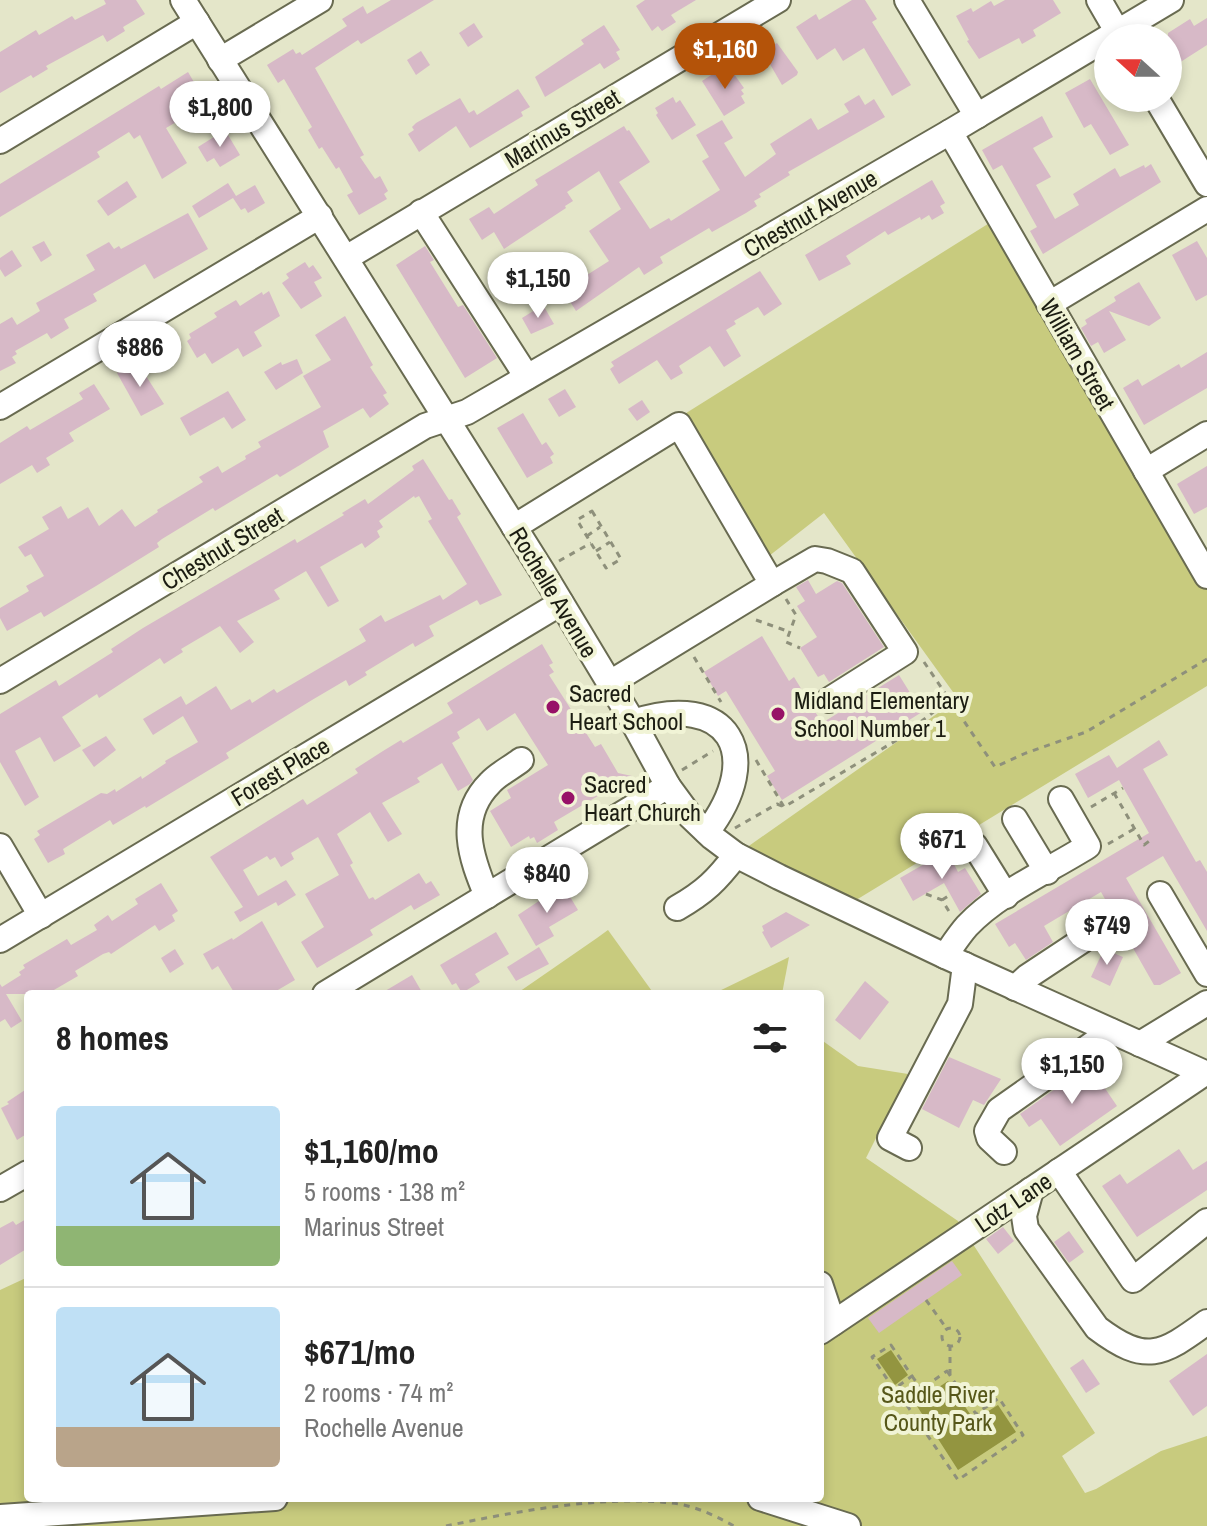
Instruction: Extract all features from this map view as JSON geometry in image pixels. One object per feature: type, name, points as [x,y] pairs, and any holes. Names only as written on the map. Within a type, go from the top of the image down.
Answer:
[{"type":"street","name":"Rochelle Avenue","points":[[183,0],[542,571],[668,786],[707,832],[736,855],[955,961],[1206,1074]]},
{"type":"street","points":[[220,60],[320,0]]},
{"type":"street","name":"Marinus Street","points":[[346,258],[778,0]]},
{"type":"street","points":[[907,0],[977,116]]},
{"type":"street","points":[[1099,0],[1113,24]]},
{"type":"street","name":"Chestnut Avenue","points":[[1135,24],[1171,0]]},
{"type":"street","points":[[0,141],[197,22]]},
{"type":"street","name":"Chestnut Avenue","points":[[447,419],[467,412],[1094,49]]},
{"type":"street","points":[[1164,112],[1207,184]]},
{"type":"street","name":"William Street","points":[[950,132],[1207,576]]},
{"type":"street","points":[[1049,304],[1207,209]]},
{"type":"street","points":[[421,212],[527,377]]},
{"type":"street","points":[[0,407],[320,216]]},
{"type":"street","name":"Chestnut Street","points":[[0,681],[425,426],[447,419]]},
{"type":"street","points":[[514,527],[679,425],[772,584]]},
{"type":"street","points":[[1146,471],[1207,434]]},
{"type":"street","points":[[610,683],[815,559],[852,571],[905,652],[829,700]]},
{"type":"street","name":"Forest Place","points":[[0,940],[561,603]]},
{"type":"street","points":[[633,722],[658,713],[681,713],[705,718],[723,728],[734,743],[737,765],[732,791],[707,832]]},
{"type":"street","points":[[487,896],[471,858],[468,826],[473,805],[490,783],[521,760]]},
{"type":"street","points":[[332,990],[668,786]]},
{"type":"street","points":[[909,1148],[890,1138],[960,1004],[955,961],[961,934],[1006,896],[1088,846],[1061,799]]},
{"type":"street","points":[[1015,819],[1047,872]]},
{"type":"street","points":[[0,846],[41,916]]},
{"type":"street","points":[[975,846],[1006,896]]},
{"type":"street","points":[[677,908],[716,882],[736,855]]},
{"type":"street","points":[[1160,894],[1207,974]]},
{"type":"street","points":[[1015,988],[1089,936]]},
{"type":"street","points":[[1140,1044],[1207,1003]]},
{"type":"street","points":[[1004,1152],[989,1138],[987,1131],[999,1110],[1111,1031]]},
{"type":"street","name":"Lotz Lane","points":[[826,1328],[1206,1074]]},
{"type":"street","points":[[1059,1171],[1133,1280],[1207,1221]]},
{"type":"street","points":[[0,1189],[24,1175]]},
{"type":"street","points":[[1031,1190],[1024,1216],[1026,1229],[1097,1328],[1110,1338],[1126,1347],[1158,1353],[1174,1347],[1207,1322]]},
{"type":"street","points":[[0,1517],[217,1502]]},
{"type":"street","points":[[773,1502],[848,1526]]},
{"type":"path","points":[[592,511],[601,527],[621,559],[606,568],[577,520],[592,511]]},
{"type":"path","points":[[587,536],[601,527]]},
{"type":"path","points":[[596,551],[610,542]]},
{"type":"path","points":[[542,571],[591,543]]},
{"type":"path","points":[[745,616],[790,632]]},
{"type":"path","points":[[689,650],[726,710]]},
{"type":"path","points":[[924,662],[995,767],[1086,732],[1207,659]]},
{"type":"path","points":[[755,758],[784,807],[897,740],[949,700]]},
{"type":"path","points":[[1091,807],[1123,788]]},
{"type":"path","points":[[1114,793],[1144,845],[1152,839]]},
{"type":"path","points":[[926,894],[942,900],[961,934]]},
{"type":"path","points":[[942,900],[950,895]]},
{"type":"path","points":[[926,1300],[947,1329]]},
{"type":"path","points":[[947,1329],[954,1328],[960,1334],[957,1343],[950,1345]]},
{"type":"path","points":[[947,1329],[943,1338],[950,1345],[950,1375]]},
{"type":"path","points":[[912,1376],[894,1389],[872,1357],[891,1345],[921,1389]]},
{"type":"path","points":[[947,1371],[950,1375],[976,1414],[999,1398],[1023,1435],[958,1480],[904,1401],[947,1371]]},
{"type":"path","points":[[446,1526],[561,1507],[640,1502],[671,1503],[698,1509],[734,1526]]},
{"type":"green space","points":[[999,217],[1207,574],[1207,686],[843,908],[736,855],[958,699],[824,513],[769,556],[683,415]]},
{"type":"green space","points":[[608,930],[651,990],[522,990]]},
{"type":"green space","points":[[789,957],[783,990],[721,990]]},
{"type":"green space","name":"Saddle River County Park","points":[[824,1042],[858,1066],[908,1074],[866,1158],[958,1221],[1095,1433],[1062,1456],[1085,1493],[1161,1451],[1207,1436],[1207,1526],[0,1526],[0,1290],[24,1279],[24,1502],[824,1502]]},
{"type":"shaded area","points":[[891,1350],[908,1375],[895,1385],[877,1359]]},
{"type":"shaded area","points":[[948,1381],[974,1420],[998,1405],[1016,1432],[958,1470],[915,1403]]},
{"type":"building","points":[[104,0],[136,0],[145,14],[123,27],[125,31],[107,42],[103,35],[46,66],[48,69],[33,78],[31,75],[0,93],[0,52],[36,30],[39,35],[72,16],[75,20],[106,4]]},
{"type":"building","points":[[391,0],[434,0],[361,44],[358,40],[315,68],[364,155],[360,157],[375,179],[380,176],[388,191],[384,194],[387,199],[359,215],[347,195],[353,192],[339,167],[336,169],[322,147],[319,149],[308,130],[312,127],[284,79],[278,83],[267,65],[293,49],[296,54],[300,52],[302,55],[347,26],[342,19],[363,6],[367,14]]},
{"type":"building","points":[[645,0],[696,0],[671,15],[676,22],[662,31],[658,26],[652,31],[636,6]]},
{"type":"building","points":[[852,0],[865,0],[877,19],[872,22],[911,85],[892,96],[864,48],[843,61],[835,48],[817,60],[796,27],[816,14],[819,20]]},
{"type":"building","points":[[1005,0],[1053,0],[1061,13],[1033,30],[1036,36],[1022,44],[1019,38],[979,59],[956,16],[971,8],[973,12],[991,1],[994,6]]},
{"type":"building","points":[[1207,18],[1207,45],[1182,61],[1182,24],[1190,19],[1194,26]]},
{"type":"building","points":[[474,23],[483,37],[468,47],[459,33]]},
{"type":"building","points":[[604,25],[620,50],[616,52],[620,59],[604,69],[600,63],[545,97],[535,77],[584,44],[581,40]]},
{"type":"building","points":[[777,43],[798,72],[782,85],[763,52]]},
{"type":"building","points":[[421,51],[430,65],[416,75],[407,60]]},
{"type":"building","points":[[719,70],[722,76],[731,70],[744,88],[741,96],[745,103],[724,116],[702,81]]},
{"type":"building","points":[[188,72],[207,104],[166,128],[187,163],[162,179],[140,135],[134,139],[129,132],[97,152],[100,157],[0,217],[0,184],[159,86],[161,89]]},
{"type":"building","points":[[1090,79],[1094,86],[1094,112],[1110,112],[1129,145],[1110,155],[1091,124],[1084,128],[1065,93]]},
{"type":"building","points":[[518,89],[530,107],[521,112],[523,116],[470,148],[456,126],[419,152],[408,134],[414,130],[412,127],[416,123],[460,98],[469,113],[474,110],[477,115]]},
{"type":"building","points":[[859,95],[865,105],[874,99],[885,117],[788,172],[790,175],[759,194],[761,197],[754,201],[757,206],[746,213],[712,232],[709,228],[660,257],[663,263],[644,275],[639,267],[576,311],[559,284],[575,274],[579,280],[609,261],[589,231],[621,209],[599,171],[567,192],[573,201],[566,208],[504,249],[494,232],[482,240],[469,219],[489,207],[494,214],[538,185],[535,180],[624,126],[650,162],[619,182],[650,229],[669,218],[671,221],[720,190],[702,161],[709,157],[696,135],[722,120],[733,138],[724,143],[745,177],[776,154],[770,144],[811,118],[818,130],[849,112],[844,104]]},
{"type":"building","points":[[673,97],[676,103],[680,100],[696,125],[672,140],[656,115],[655,108]]},
{"type":"building","points":[[1042,116],[1053,137],[1033,148],[1051,177],[1036,185],[1055,219],[1079,205],[1073,194],[1115,168],[1120,177],[1151,164],[1161,182],[1043,254],[1030,231],[1037,227],[1002,165],[993,170],[982,150]]},
{"type":"building","points":[[225,130],[240,155],[220,167],[214,158],[207,162],[198,147]]},
{"type":"building","points":[[932,180],[945,203],[940,206],[944,213],[932,220],[929,215],[921,220],[920,217],[888,235],[885,231],[846,256],[851,264],[819,281],[805,255]]},
{"type":"building","points":[[127,181],[137,197],[108,216],[97,201]]},
{"type":"building","points":[[228,183],[236,196],[255,185],[265,203],[248,213],[245,208],[241,210],[233,198],[199,218],[192,206]]},
{"type":"building","points":[[188,213],[208,249],[154,279],[145,264],[93,294],[97,301],[64,319],[69,328],[51,339],[47,333],[15,351],[17,354],[12,357],[16,363],[0,371],[0,324],[12,317],[17,325],[40,311],[36,303],[95,270],[86,255],[109,242],[114,249],[119,246],[121,249]]},
{"type":"building","points":[[44,241],[52,255],[41,262],[32,247]]},
{"type":"building","points":[[1197,241],[1207,258],[1207,295],[1196,301],[1172,255]]},
{"type":"building","points":[[425,246],[434,260],[430,262],[458,307],[463,305],[497,358],[465,378],[396,265]]},
{"type":"building","points":[[12,250],[22,266],[5,277],[0,269],[0,258]]},
{"type":"building","points":[[305,262],[309,268],[313,265],[322,278],[314,282],[322,296],[301,309],[282,283],[289,278],[286,274]]},
{"type":"building","points":[[760,271],[782,304],[764,316],[758,307],[734,321],[736,324],[726,330],[741,356],[724,367],[710,346],[679,366],[683,373],[671,380],[657,360],[619,384],[610,369],[614,366],[611,362]]},
{"type":"building","points":[[1139,282],[1161,318],[1149,326],[1109,311],[1126,340],[1104,353],[1098,342],[1091,346],[1081,328],[1087,324],[1085,320]]},
{"type":"building","points":[[269,291],[280,316],[254,332],[262,346],[243,357],[238,348],[212,364],[205,353],[197,358],[187,341],[191,338],[189,334],[217,317],[214,313],[236,300],[240,306]]},
{"type":"building","points":[[543,305],[554,324],[531,334],[522,318]]},
{"type":"building","points":[[345,316],[373,365],[370,367],[387,393],[383,395],[389,404],[370,418],[363,408],[323,431],[329,447],[280,477],[277,474],[215,511],[213,508],[162,539],[157,543],[159,547],[44,617],[41,612],[7,631],[0,618],[0,608],[29,591],[26,586],[44,576],[31,554],[25,557],[18,547],[49,529],[42,517],[61,506],[68,519],[88,507],[99,526],[122,509],[135,527],[203,482],[199,477],[218,466],[222,473],[246,459],[245,456],[261,447],[258,442],[321,407],[303,376],[331,360],[315,335]]},
{"type":"building","points":[[1207,352],[1207,388],[1144,425],[1123,388],[1138,379],[1142,386]]},
{"type":"building","points":[[297,359],[303,373],[276,390],[264,372],[281,362],[282,365]]},
{"type":"building","points":[[137,362],[164,404],[141,416],[117,373]]},
{"type":"building","points":[[94,384],[110,409],[69,433],[74,441],[46,458],[50,465],[37,473],[32,465],[0,484],[0,443],[27,426],[30,430],[83,399],[79,393]]},
{"type":"building","points":[[565,389],[576,407],[559,417],[548,399]]},
{"type":"building","points":[[228,391],[246,420],[232,429],[224,417],[190,436],[180,418]]},
{"type":"building","points":[[642,400],[650,412],[637,421],[628,409]]},
{"type":"building","points":[[523,413],[542,445],[546,442],[554,454],[550,457],[553,463],[527,478],[497,428]]},
{"type":"building","points":[[423,459],[461,514],[457,517],[502,595],[480,605],[477,600],[429,626],[434,636],[415,647],[413,643],[365,672],[367,675],[349,686],[346,680],[226,753],[229,758],[146,808],[113,825],[110,820],[63,849],[65,854],[48,863],[34,839],[40,835],[37,831],[101,793],[107,794],[115,789],[116,792],[141,776],[142,779],[198,742],[183,716],[153,735],[143,719],[181,696],[186,705],[216,686],[231,710],[250,699],[252,703],[274,689],[277,693],[366,641],[359,629],[381,615],[385,622],[440,595],[443,600],[467,584],[428,521],[432,519],[419,496],[414,496],[379,521],[383,527],[377,531],[380,537],[365,548],[362,543],[320,567],[339,601],[328,607],[306,571],[274,590],[280,599],[237,621],[254,642],[240,653],[220,626],[181,649],[183,652],[164,664],[160,658],[99,698],[97,694],[62,717],[81,746],[54,762],[40,737],[15,751],[39,797],[25,806],[0,762],[0,714],[56,680],[59,686],[113,652],[111,649],[143,628],[295,539],[297,543],[365,499],[368,504],[414,470],[412,466]]},
{"type":"building","points":[[1207,466],[1207,507],[1194,514],[1177,484]]},
{"type":"building","points":[[808,580],[816,594],[837,581],[842,583],[884,647],[829,682],[824,674],[818,677],[800,648],[817,637],[797,606],[805,601],[796,587]]},
{"type":"building","points":[[762,636],[789,681],[794,677],[822,723],[899,675],[922,712],[782,800],[767,776],[775,771],[726,691],[718,696],[704,672]]},
{"type":"building","points":[[542,644],[553,663],[549,665],[554,672],[549,675],[595,747],[601,744],[618,773],[632,776],[628,791],[613,787],[554,822],[558,830],[537,843],[534,837],[530,839],[529,836],[511,847],[490,811],[511,798],[507,790],[548,765],[515,713],[487,731],[479,718],[457,732],[460,738],[452,743],[473,780],[470,784],[458,791],[442,763],[417,778],[420,782],[382,803],[402,834],[388,842],[370,812],[337,834],[369,899],[373,897],[375,900],[419,873],[426,884],[431,881],[440,895],[414,910],[411,905],[370,930],[373,935],[317,968],[301,942],[324,927],[305,894],[339,875],[318,837],[291,853],[294,859],[281,867],[275,857],[270,860],[267,856],[243,870],[258,896],[286,880],[296,895],[240,922],[234,912],[243,907],[210,857],[303,799],[307,805],[358,773],[355,769],[383,751],[401,740],[403,743],[453,713],[447,703]]},
{"type":"building","points":[[106,736],[116,750],[94,767],[82,750]]},
{"type":"building","points":[[1159,740],[1168,755],[1143,769],[1196,862],[1200,860],[1207,872],[1207,931],[1163,856],[1126,878],[1181,973],[1160,985],[1154,985],[1101,892],[1044,926],[1053,942],[1026,960],[1015,943],[1009,947],[995,924],[1149,833],[1119,780],[1088,798],[1075,774],[1109,755],[1117,768]]},
{"type":"building","points":[[947,851],[958,872],[965,868],[981,894],[960,912],[944,883],[913,901],[900,878]]},
{"type":"building","points":[[161,883],[178,911],[172,915],[175,921],[159,931],[155,925],[111,954],[103,954],[75,971],[78,976],[54,990],[24,990],[24,994],[6,994],[22,1021],[11,1028],[5,1019],[0,1022],[0,984],[2,987],[21,975],[19,972],[25,968],[23,965],[67,939],[71,945],[97,930],[94,925],[108,915],[112,921],[138,904],[135,899]]},
{"type":"building","points":[[563,885],[578,910],[549,927],[554,936],[536,946],[518,915]]},
{"type":"building","points":[[786,912],[810,925],[771,948],[762,926]]},
{"type":"building","points":[[262,921],[295,980],[278,990],[233,990],[218,966],[212,970],[203,954],[233,940]]},
{"type":"building","points":[[496,932],[509,954],[475,974],[480,982],[467,990],[460,990],[456,983],[452,985],[440,965]]},
{"type":"building","points":[[539,947],[549,964],[516,981],[507,967]]},
{"type":"building","points":[[175,949],[184,964],[170,973],[161,958]]},
{"type":"building","points":[[1104,949],[1123,957],[1110,986],[1091,977]]},
{"type":"building","points":[[412,975],[421,990],[387,990]]},
{"type":"building","points":[[865,981],[889,1002],[860,1040],[835,1020]]},
{"type":"building","points":[[949,1057],[1001,1079],[984,1105],[973,1100],[959,1128],[922,1109]]},
{"type":"building","points":[[1089,1065],[1117,1106],[1060,1146],[1041,1119],[1029,1127],[1020,1114]]},
{"type":"building","points":[[24,1091],[24,1136],[17,1140],[1,1108],[9,1104],[7,1102]]},
{"type":"building","points":[[1179,1149],[1193,1170],[1207,1161],[1207,1190],[1137,1237],[1102,1186],[1120,1174],[1127,1184]]},
{"type":"building","points":[[24,1220],[24,1250],[0,1265],[0,1228],[13,1221],[16,1225]]},
{"type":"building","points":[[1003,1227],[1014,1241],[998,1254],[986,1239]]},
{"type":"building","points":[[1069,1231],[1084,1252],[1069,1263],[1054,1242]]},
{"type":"building","points":[[952,1261],[962,1275],[879,1333],[868,1318]]},
{"type":"building","points":[[1207,1354],[1207,1406],[1193,1416],[1169,1381]]},
{"type":"building","points":[[1083,1359],[1100,1384],[1086,1393],[1070,1368]]},
{"type":"place","name":"Sacred Heart School","points":[[553,707]]},
{"type":"place","name":"Midland Elementary School Number 1","points":[[778,714]]},
{"type":"place","name":"Sacred Heart Church","points":[[568,798]]}]
